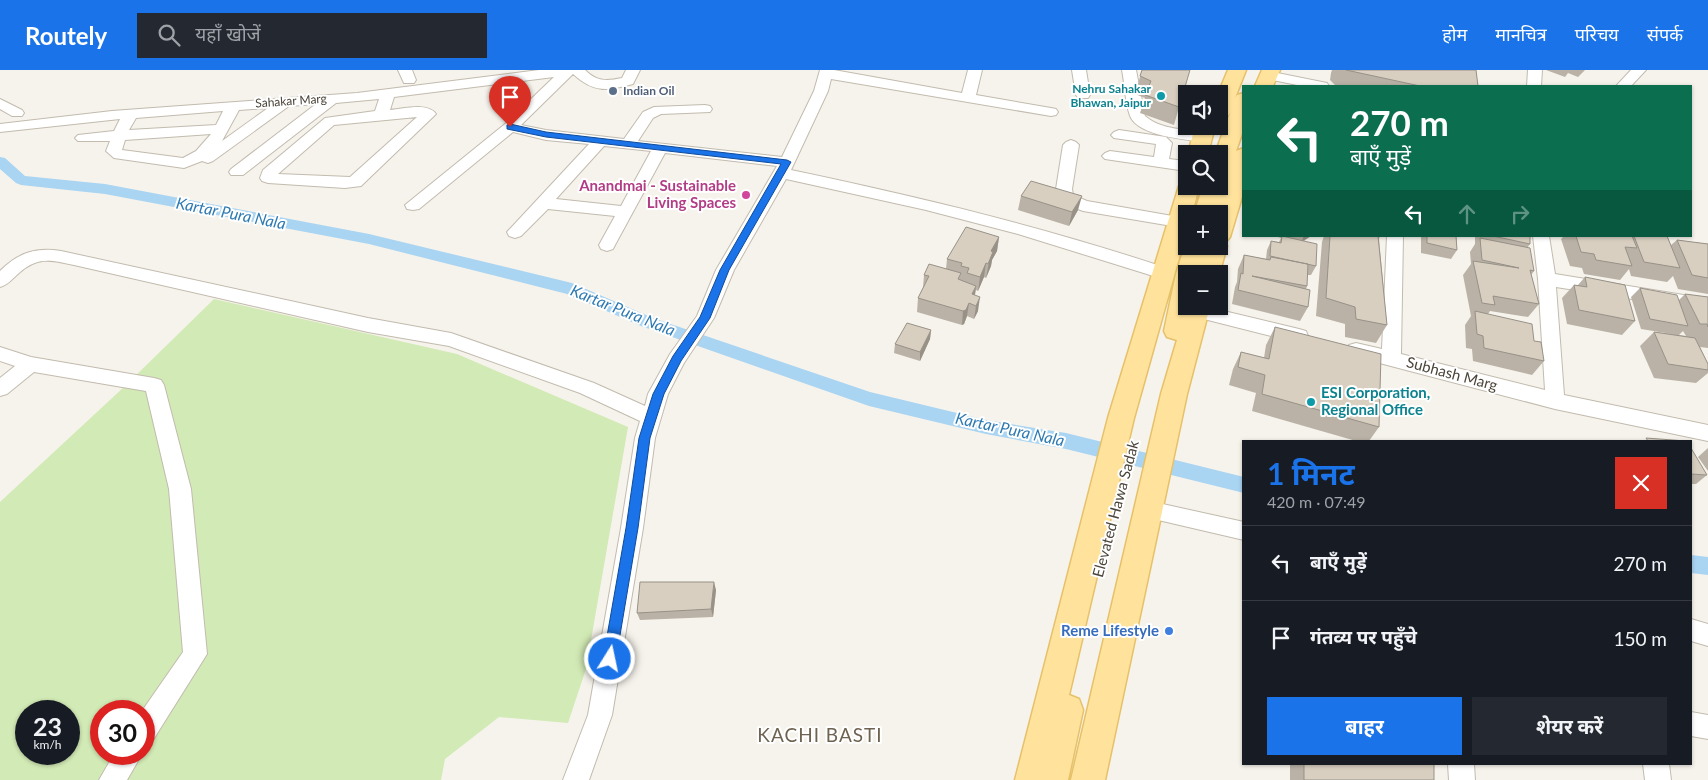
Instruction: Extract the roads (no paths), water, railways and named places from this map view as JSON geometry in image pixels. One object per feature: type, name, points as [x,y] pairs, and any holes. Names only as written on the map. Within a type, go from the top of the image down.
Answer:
[{"type":"main road","points":[[1219,85],[1224,70]]},
{"type":"main road","points":[[1228,92],[1237,70]]},
{"type":"main road","points":[[1250,85],[1265,75]]},
{"type":"main road","points":[[1228,145],[1242,105]]},
{"type":"main road","points":[[1228,207],[1242,161]]},
{"type":"main road","points":[[1032,780],[1121,418],[1163,272],[1178,241]]},
{"type":"main road","name":"Elevated Hawa Sadak","points":[[1051,780],[1098,579],[1179,255]]},
{"type":"main road","points":[[1174,394],[1173,345],[1179,315]]},
{"type":"main road","points":[[1088,780],[1174,394],[1195,315]]},
{"type":"street","name":"Sahakar Marg","points":[[17,113],[407,75],[490,70]]},
{"type":"street","name":"Sahakar Marg","points":[[3,123],[332,99],[575,70]]},
{"type":"street","points":[[575,70],[589,83],[596,85],[628,81],[633,70]]},
{"type":"street","points":[[968,97],[975,70]]},
{"type":"street","points":[[1079,70],[1083,95]]},
{"type":"street","points":[[1129,70],[1138,117],[1142,122],[1150,128],[1206,139]]},
{"type":"street","points":[[1534,70],[1534,85]]},
{"type":"street","points":[[1624,85],[1639,70]]},
{"type":"street","points":[[413,205],[510,127],[568,71]]},
{"type":"street","points":[[576,780],[600,715],[632,528],[645,438],[658,394],[677,359],[705,318],[724,270],[784,168],[821,91],[826,72],[1051,112]]},
{"type":"street","points":[[1265,75],[1318,80]]},
{"type":"street","points":[[381,115],[388,93]]},
{"type":"street","points":[[237,172],[332,99]]},
{"type":"street","points":[[201,162],[286,102]]},
{"type":"street","points":[[0,103],[17,113],[3,123]]},
{"type":"street","points":[[130,114],[118,136],[114,151],[119,155],[184,163],[193,161],[214,143],[234,105]]},
{"type":"street","points":[[629,143],[648,115],[659,110],[706,109]]},
{"type":"street","points":[[425,112],[429,114],[355,182],[268,178],[268,174],[330,121],[381,115],[425,112]]},
{"type":"street","points":[[510,127],[546,135],[661,147],[784,168],[1101,251],[1163,272]]},
{"type":"street","points":[[83,138],[221,129]]},
{"type":"street","points":[[1119,134],[1161,140],[1164,143],[1161,163]]},
{"type":"street","points":[[516,232],[544,204],[601,140]]},
{"type":"street","points":[[1071,145],[1064,189],[1066,198],[1083,206],[1178,224]]},
{"type":"street","points":[[607,245],[661,147]]},
{"type":"street","points":[[1110,156],[1178,165]]},
{"type":"street","points":[[544,204],[626,212]]},
{"type":"street","points":[[1391,358],[1395,237]]},
{"type":"street","points":[[1541,237],[1547,279],[1555,401]]},
{"type":"street","points":[[0,281],[28,257],[45,253],[74,259],[368,325],[451,340],[587,388],[651,417]]},
{"type":"street","points":[[1547,279],[1708,305]]},
{"type":"street","points":[[1220,315],[1313,339]]},
{"type":"street","name":"Subhash Marg","points":[[1342,346],[1555,401],[1644,422],[1708,433]]},
{"type":"street","points":[[0,354],[30,364],[154,386],[180,489],[194,654],[155,714]]},
{"type":"street","points":[[0,390],[30,364]]},
{"type":"street","points":[[1149,510],[1242,531]]},
{"type":"street","points":[[1692,630],[1708,635]]},
{"type":"street","points":[[1692,724],[1708,727]]},
{"type":"street","points":[[112,780],[122,765]]},
{"type":"street","points":[[1462,765],[1462,780]]},
{"type":"street","points":[[1656,765],[1658,780]]},
{"type":"waterway","name":"Kartar Pura Nala","points":[[0,161],[21,180],[105,189],[369,239],[572,289],[647,322],[869,399],[986,427],[1066,441],[1242,485]]},
{"type":"waterway","name":"Kartar Pura Nala","points":[[1692,564],[1708,566]]},
{"type":"place","name":"Indian Oil","points":[[613,91]]},
{"type":"place","name":"Nehru Sahakar Bhawan, Jaipur","points":[[1161,96]]},
{"type":"place","name":"Anandmai - Sustainable Living Spaces","points":[[746,195]]},
{"type":"place","name":"ESI Corporation, Regional Office","points":[[1311,402]]},
{"type":"place","name":"Reme Lifestyle","points":[[1169,631]]},
{"type":"district","name":"KACHI BASTI","points":[[820,735]]}]
